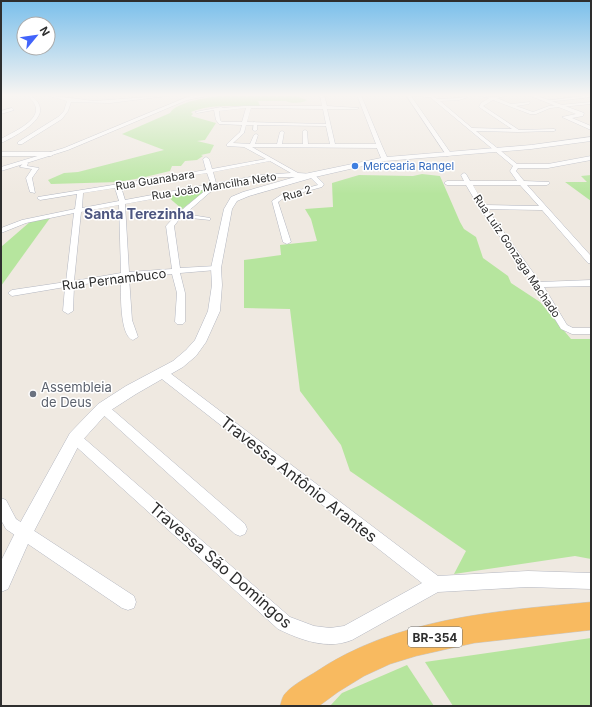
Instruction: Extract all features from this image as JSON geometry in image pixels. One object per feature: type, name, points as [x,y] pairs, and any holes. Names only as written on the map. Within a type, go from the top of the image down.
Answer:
[{"type":"highway","name":"BR-354","points":[[295,706],[318,686],[356,664],[397,646],[458,631],[591,616]]},
{"type":"street","points":[[1,141],[22,128]]},
{"type":"street","points":[[20,143],[44,128]]},
{"type":"street","points":[[1,169],[51,154],[116,128]]},
{"type":"street","points":[[243,128],[239,136],[229,144],[233,146],[379,146]]},
{"type":"street","points":[[249,146],[255,132],[255,128]]},
{"type":"street","points":[[279,146],[284,128]]},
{"type":"street","points":[[330,128],[333,146]]},
{"type":"street","points":[[372,128],[385,159]]},
{"type":"street","points":[[431,128],[449,155]]},
{"type":"street","points":[[514,128],[518,131]]},
{"type":"street","points":[[471,129],[518,131],[554,130]]},
{"type":"street","points":[[471,129],[516,166],[548,166],[591,158]]},
{"type":"street","points":[[305,131],[306,146]]},
{"type":"street","points":[[1,133],[15,133]]},
{"type":"street","points":[[1,582],[24,531],[75,438],[103,408],[131,390],[178,364],[191,353],[208,326],[214,311],[216,268],[228,209],[234,199],[246,194],[312,175],[385,159],[449,155],[591,139]]},
{"type":"street","points":[[249,146],[269,160],[297,175]]},
{"type":"street","points":[[1,154],[51,154]]},
{"type":"street","points":[[180,322],[180,293],[170,230],[173,221],[179,215],[214,186],[206,160]]},
{"type":"street","name":"Rua Guanabara","points":[[40,198],[269,160]]},
{"type":"street","points":[[25,163],[23,167],[36,168],[29,178],[33,192]]},
{"type":"street","points":[[516,166],[513,171],[522,183],[591,261]]},
{"type":"street","name":"Rua João Mancilha Neto","points":[[1,231],[24,221],[122,201],[214,186],[262,176],[312,175]]},
{"type":"street","name":"Rua 2","points":[[288,242],[276,201],[283,196],[320,186],[321,184],[312,175]]},
{"type":"street","name":"Rua Luiz Gonzaga Machado","points":[[464,175],[482,207],[538,285],[564,327],[575,331],[591,332]]},
{"type":"street","points":[[447,184],[547,183]]},
{"type":"street","points":[[118,186],[122,201],[127,320],[133,337]]},
{"type":"street","points":[[68,311],[80,192]]},
{"type":"street","points":[[482,207],[544,208]]},
{"type":"street","points":[[179,215],[208,219]]},
{"type":"street","name":"Rua Pernambuco","points":[[12,293],[125,275],[216,268]]},
{"type":"street","points":[[538,285],[591,283]]},
{"type":"street","name":"Travessa Antônio Arantes","points":[[162,373],[436,584]]},
{"type":"street","points":[[103,408],[240,528]]},
{"type":"street","name":"Travessa São Domingos","points":[[75,438],[284,623],[301,632],[334,638],[346,634],[436,584],[528,579],[591,581]]},
{"type":"street","points":[[1,504],[3,511],[11,524],[24,531],[128,602]]},
{"type":"green space","points":[[136,128],[213,128],[205,140],[197,141],[214,145],[210,153],[201,155],[203,156],[197,160],[185,161],[181,166],[172,166],[170,171],[141,178],[118,182],[51,184],[48,180],[64,173],[78,172],[164,150],[122,134]]},
{"type":"green space","points":[[422,174],[440,176],[460,222],[464,229],[476,237],[483,258],[508,276],[511,283],[540,302],[571,339],[591,339],[591,559],[575,556],[454,574],[466,551],[350,471],[341,445],[300,391],[290,309],[244,308],[244,260],[281,255],[280,245],[317,241],[311,219],[305,209],[333,207],[332,183],[359,175],[413,176]]},
{"type":"green space","points":[[591,175],[591,201],[565,182],[587,182],[581,176]]},
{"type":"green space","points":[[209,188],[182,209],[167,196]]},
{"type":"green space","points":[[50,218],[1,286],[1,247],[31,221]]},
{"type":"green space","points":[[591,638],[591,706],[453,706],[425,662]]},
{"type":"green space","points":[[407,665],[434,706],[330,706],[342,693]]},
{"type":"place","name":"Mercearia Rangel","points":[[355,166]]},
{"type":"place","name":"Assembleia de Deus","points":[[33,394]]},
{"type":"district","name":"Santa Terezinha","points":[[139,213]]}]
